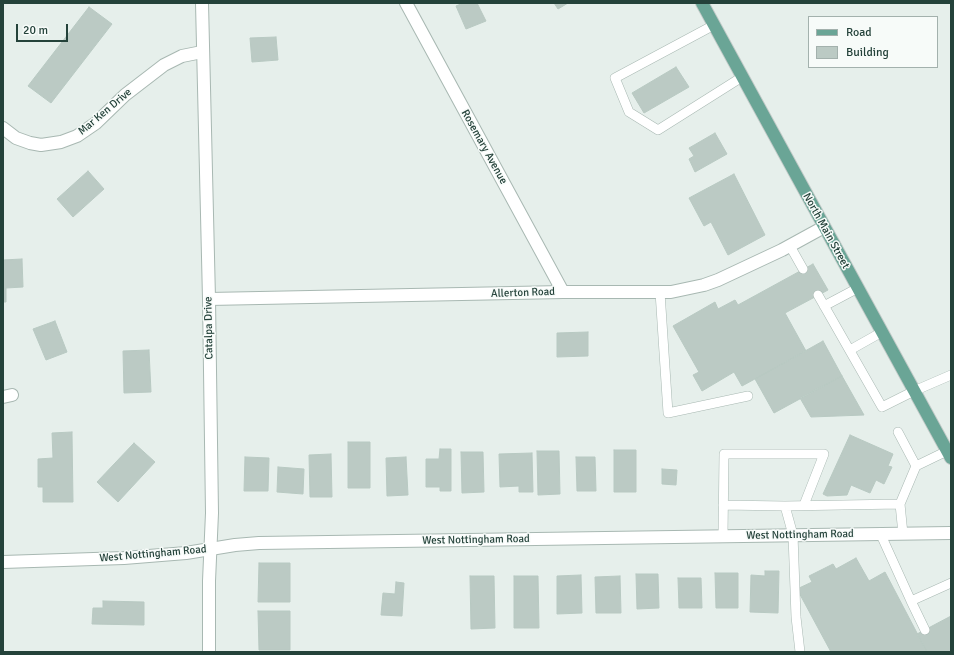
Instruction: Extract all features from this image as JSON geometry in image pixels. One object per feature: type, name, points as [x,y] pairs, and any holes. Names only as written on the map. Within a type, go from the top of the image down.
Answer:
[{"type":"main road","name":"North Main Street","points":[[702,3],[949,454]]},
{"type":"street","name":"Catalpa Drive","points":[[202,3],[209,299],[211,550],[209,581],[209,652]]},
{"type":"street","name":"Rosemary Avenue","points":[[406,3],[563,292]]},
{"type":"street","name":"Mar Ken Drive","points":[[3,128],[16,138],[41,145],[60,142],[78,136],[96,123],[125,95],[164,65],[182,56],[202,52]]},
{"type":"street","name":"Allerton Road","points":[[209,299],[563,292],[671,292],[704,285],[718,280],[790,246],[824,227]]},
{"type":"street","name":"West Nottingham Road","points":[[3,562],[124,558],[186,553],[235,545],[259,543],[951,533]]},
{"type":"lane","points":[[714,25],[615,78],[629,112],[658,130],[742,76]]},
{"type":"lane","points":[[790,246],[803,269]]},
{"type":"lane","points":[[824,306],[858,288]]},
{"type":"lane","points":[[660,292],[668,413],[748,396]]},
{"type":"lane","points":[[818,295],[882,407],[914,391],[951,376]]},
{"type":"lane","points":[[850,350],[882,332]]},
{"type":"lane","points":[[898,432],[916,466]]},
{"type":"lane","points":[[723,536],[724,454],[824,454],[804,505]]},
{"type":"lane","points":[[903,534],[900,504],[916,466],[949,454]]},
{"type":"lane","points":[[723,505],[785,506],[900,504]]},
{"type":"lane","points":[[785,506],[793,535],[796,617],[800,652]]},
{"type":"lane","points":[[881,534],[925,630]]},
{"type":"lane","points":[[911,601],[951,583]]},
{"type":"building","points":[[463,3],[477,3],[486,21],[466,29],[456,6]]},
{"type":"building","points":[[554,3],[568,3],[558,9]]},
{"type":"building","points":[[89,7],[112,24],[51,103],[28,86]]},
{"type":"building","points":[[276,37],[278,60],[252,62],[250,38]]},
{"type":"building","points":[[676,67],[689,87],[644,113],[632,93]]},
{"type":"building","points":[[715,133],[727,154],[695,172],[689,159],[694,156],[689,148]]},
{"type":"building","points":[[88,171],[104,189],[73,217],[57,199]]},
{"type":"building","points":[[734,174],[765,235],[728,255],[711,222],[704,226],[689,198]]},
{"type":"building","points":[[22,259],[23,287],[6,288],[6,302],[3,302],[3,260]]},
{"type":"building","points":[[813,264],[828,290],[785,313],[806,351],[742,386],[734,372],[702,391],[693,375],[699,372],[673,326],[715,302],[718,309],[735,300],[738,305]]},
{"type":"building","points":[[55,321],[67,352],[46,360],[33,329]]},
{"type":"building","points":[[588,332],[588,356],[557,357],[557,333]]},
{"type":"building","points":[[823,341],[842,376],[774,413],[755,379]]},
{"type":"building","points":[[149,350],[151,392],[124,393],[123,351]]},
{"type":"building","points":[[842,376],[864,415],[811,417],[800,398]]},
{"type":"building","points":[[72,432],[73,502],[43,502],[43,487],[38,487],[38,459],[53,458],[52,433]]},
{"type":"building","points":[[850,435],[893,454],[888,466],[892,467],[884,484],[876,480],[870,493],[851,485],[847,495],[827,496],[823,494]]},
{"type":"building","points":[[348,442],[370,442],[370,488],[348,488]]},
{"type":"building","points":[[134,443],[155,462],[118,502],[97,482]]},
{"type":"building","points":[[440,449],[451,449],[451,491],[440,491],[440,487],[426,487],[426,459],[439,459]]},
{"type":"building","points":[[614,450],[636,450],[636,492],[614,492]]},
{"type":"building","points":[[537,451],[559,451],[560,494],[538,495]]},
{"type":"building","points":[[461,452],[483,452],[484,492],[462,493]]},
{"type":"building","points":[[532,453],[533,492],[519,492],[519,486],[500,487],[499,454]]},
{"type":"building","points":[[331,454],[332,497],[310,497],[309,455]]},
{"type":"building","points":[[245,457],[269,458],[268,491],[244,491]]},
{"type":"building","points":[[406,457],[408,495],[387,496],[386,458]]},
{"type":"building","points":[[576,457],[595,457],[596,491],[577,491]]},
{"type":"building","points":[[278,467],[304,469],[303,494],[277,492]]},
{"type":"building","points":[[662,469],[677,470],[676,485],[662,484]]},
{"type":"building","points":[[856,558],[869,581],[885,572],[927,652],[831,652],[797,589],[812,582],[809,576],[833,564],[836,569]]},
{"type":"building","points":[[259,563],[290,563],[290,602],[258,602]]},
{"type":"building","points":[[765,571],[779,571],[778,613],[750,612],[751,575],[765,576]]},
{"type":"building","points":[[715,573],[738,573],[738,608],[716,608]]},
{"type":"building","points":[[636,574],[658,574],[659,608],[637,609]]},
{"type":"building","points":[[581,575],[582,613],[557,614],[557,576]]},
{"type":"building","points":[[470,576],[494,576],[495,628],[471,629]]},
{"type":"building","points":[[514,576],[538,576],[539,628],[514,628]]},
{"type":"building","points":[[620,576],[621,613],[596,613],[595,577]]},
{"type":"building","points":[[678,578],[701,578],[702,608],[679,608]]},
{"type":"building","points":[[396,582],[404,583],[402,616],[381,615],[383,593],[395,594]]},
{"type":"building","points":[[103,601],[144,602],[144,625],[92,624],[93,608],[103,608]]},
{"type":"building","points":[[258,611],[290,611],[290,650],[259,650]]},
{"type":"building","points":[[951,616],[951,652],[927,652],[917,634]]}]
